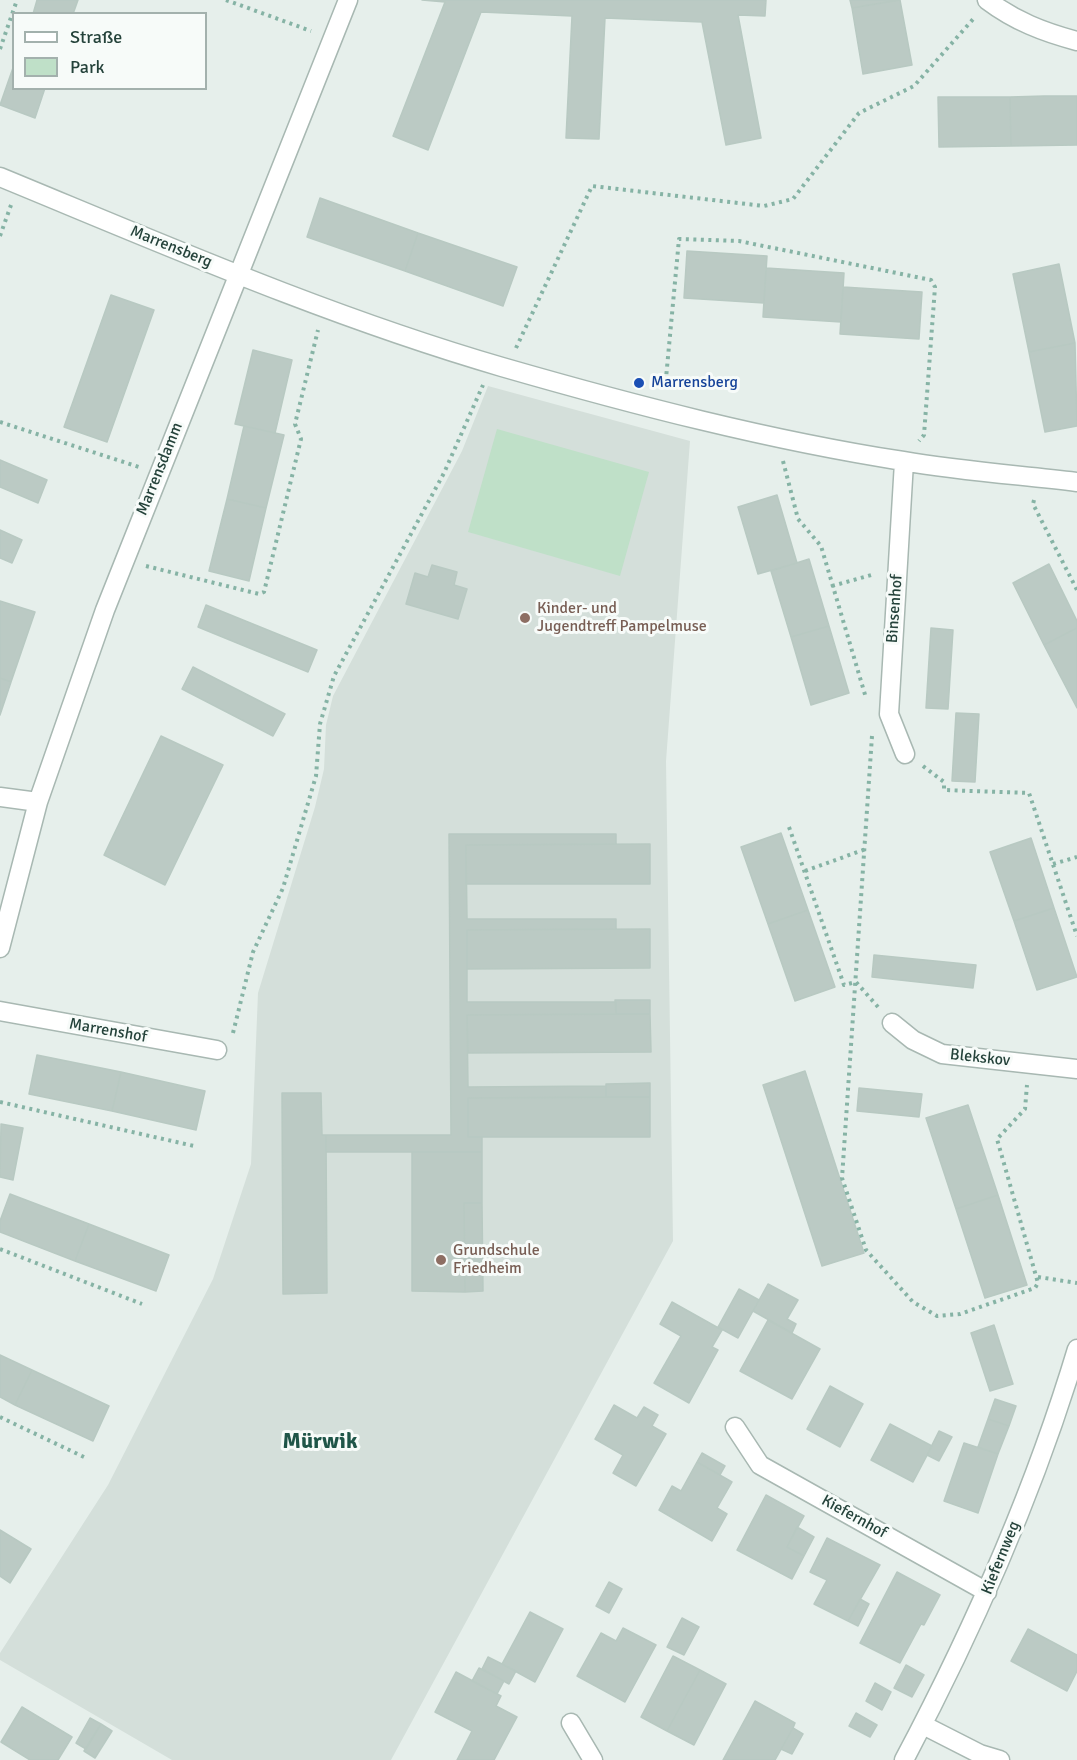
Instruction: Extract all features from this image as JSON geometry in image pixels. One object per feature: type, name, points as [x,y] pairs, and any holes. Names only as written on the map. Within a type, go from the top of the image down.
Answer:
[{"type":"street","name":"Marrensdamm","points":[[0,948],[38,802],[123,563],[348,0]]},
{"type":"street","points":[[987,0],[1014,19],[1046,33],[1077,41]]},
{"type":"street","name":"Marrensberg","points":[[0,177],[239,274],[500,367],[664,411],[777,437],[904,462],[1077,482]]},
{"type":"street","name":"Binsenhof","points":[[904,462],[898,567],[880,716],[905,754]]},
{"type":"street","points":[[0,797],[38,802]]},
{"type":"street","name":"Marrenshof","points":[[0,1011],[217,1050]]},
{"type":"street","name":"Blekskov","points":[[892,1023],[913,1040],[942,1054],[1077,1069]]},
{"type":"street","name":"Kiefernweg","points":[[904,1760],[987,1592],[1060,1405],[1077,1349]]},
{"type":"street","name":"Kiefernhof","points":[[735,1426],[760,1465],[987,1592]]},
{"type":"street","points":[[571,1723],[593,1760]]},
{"type":"street","points":[[922,1725],[980,1754],[1000,1760]]},
{"type":"path","points":[[226,0],[334,39]]},
{"type":"path","points":[[217,1050],[231,1039],[253,952],[283,888],[316,776],[320,724],[334,676],[444,473],[480,388],[517,347],[592,186],[764,206],[793,199],[859,113],[914,86],[957,41],[987,0]]},
{"type":"path","points":[[0,49],[12,14]]},
{"type":"path","points":[[0,236],[18,184]]},
{"type":"path","points":[[664,411],[679,239],[739,241],[931,280],[935,287],[924,435],[904,462]]},
{"type":"path","points":[[123,563],[153,567],[259,594],[264,592],[301,439],[296,424],[324,306]]},
{"type":"path","points":[[0,422],[159,473]]},
{"type":"path","points":[[777,437],[798,519],[821,546],[832,586],[880,716],[872,758],[842,1178],[866,1250],[913,1302],[937,1316],[960,1314],[1035,1288],[1038,1277],[997,1139],[1025,1110],[1026,1095]]},
{"type":"path","points":[[1035,477],[1033,504],[1076,587]]},
{"type":"path","points":[[832,586],[898,567]]},
{"type":"path","points":[[905,754],[944,782],[944,790],[1029,793],[1077,936]]},
{"type":"path","points":[[789,827],[844,985],[856,982]]},
{"type":"path","points":[[805,871],[866,849]]},
{"type":"path","points":[[1053,864],[1077,857]]},
{"type":"path","points":[[856,982],[892,1023]]},
{"type":"path","points":[[0,1102],[194,1146]]},
{"type":"path","points":[[0,1249],[142,1304]]},
{"type":"path","points":[[1038,1277],[1077,1284]]},
{"type":"path","points":[[0,1417],[86,1458]]},
{"type":"shaded area","name":"Grundschule Friedheim","points":[[488,386],[690,441],[666,761],[673,1241],[391,1760],[172,1760],[0,1660],[0,1653],[108,1485],[213,1279],[251,1164],[258,993],[315,807],[324,769],[326,725],[333,696],[462,451]]},
{"type":"green space","points":[[497,429],[649,472],[620,576],[468,532]]},
{"type":"building","points":[[37,0],[78,0],[74,12],[34,12]]},
{"type":"building","points":[[422,0],[766,0],[765,16],[738,15],[761,138],[726,145],[702,22],[605,18],[599,139],[566,138],[572,16],[481,12],[428,150],[393,136],[445,2]]},
{"type":"building","points":[[850,0],[898,0],[852,8]]},
{"type":"building","points":[[900,0],[912,65],[863,74],[852,8]]},
{"type":"building","points":[[12,71],[12,90],[44,90],[35,118],[0,105]]},
{"type":"building","points":[[1077,96],[1077,145],[1011,146],[1010,97]]},
{"type":"building","points":[[938,97],[1010,97],[1011,146],[939,147]]},
{"type":"building","points":[[320,198],[418,233],[405,271],[307,237]]},
{"type":"building","points":[[418,233],[517,267],[503,306],[405,271]]},
{"type":"building","points":[[687,251],[767,256],[764,303],[684,298]]},
{"type":"building","points":[[1059,264],[1075,343],[1029,352],[1013,274]]},
{"type":"building","points":[[766,268],[844,273],[841,322],[763,317]]},
{"type":"building","points":[[843,287],[922,292],[919,339],[840,334]]},
{"type":"building","points":[[111,295],[154,310],[107,442],[64,427]]},
{"type":"building","points":[[1075,343],[1077,426],[1045,432],[1029,352]]},
{"type":"building","points":[[253,350],[292,360],[275,433],[235,424]]},
{"type":"building","points":[[244,426],[284,435],[266,508],[227,499]]},
{"type":"building","points":[[0,460],[47,480],[38,503],[0,487]]},
{"type":"building","points":[[777,495],[797,563],[758,574],[738,507]]},
{"type":"building","points":[[227,499],[266,508],[249,581],[209,571]]},
{"type":"building","points":[[0,530],[22,540],[12,563],[0,558]]},
{"type":"building","points":[[809,559],[829,626],[791,637],[771,571]]},
{"type":"building","points":[[1049,564],[1077,621],[1077,628],[1044,645],[1013,583]]},
{"type":"building","points":[[432,565],[457,572],[454,585],[467,589],[458,619],[406,604],[415,573],[428,577]]},
{"type":"building","points":[[0,601],[35,612],[11,682],[0,678]]},
{"type":"building","points":[[206,605],[317,650],[308,672],[198,627]]},
{"type":"building","points":[[829,626],[849,693],[811,705],[791,637]]},
{"type":"building","points":[[931,628],[953,630],[948,709],[926,708]]},
{"type":"building","points":[[1077,628],[1077,708],[1044,645]]},
{"type":"building","points":[[193,667],[285,714],[273,736],[182,689]]},
{"type":"building","points":[[0,678],[11,682],[0,715]]},
{"type":"building","points":[[956,713],[979,714],[975,782],[952,781]]},
{"type":"building","points":[[161,736],[223,765],[165,885],[104,855]]},
{"type":"building","points":[[781,833],[808,910],[768,924],[741,847]]},
{"type":"building","points":[[449,834],[616,834],[616,844],[466,845],[467,919],[616,919],[616,929],[467,930],[467,1002],[616,1002],[616,1014],[467,1015],[468,1087],[606,1086],[606,1097],[468,1098],[468,1137],[482,1137],[482,1152],[326,1152],[326,1135],[451,1135]]},
{"type":"building","points":[[1031,838],[1054,908],[1014,921],[990,852]]},
{"type":"building","points":[[650,844],[650,884],[466,884],[466,845]]},
{"type":"building","points":[[1054,908],[1077,977],[1037,990],[1014,921]]},
{"type":"building","points":[[808,910],[835,987],[795,1001],[768,924]]},
{"type":"building","points":[[650,929],[650,968],[467,969],[467,930]]},
{"type":"building","points":[[874,955],[976,965],[973,988],[872,977]]},
{"type":"building","points":[[615,1000],[650,1000],[650,1014],[616,1014]]},
{"type":"building","points":[[650,1014],[651,1052],[468,1053],[467,1015]]},
{"type":"building","points":[[37,1055],[121,1072],[112,1111],[29,1094]]},
{"type":"building","points":[[805,1071],[864,1253],[822,1266],[763,1085]]},
{"type":"building","points":[[121,1072],[205,1091],[196,1130],[112,1111]]},
{"type":"building","points":[[650,1083],[650,1097],[606,1097],[606,1084]]},
{"type":"building","points":[[859,1088],[922,1094],[919,1117],[857,1111]]},
{"type":"building","points":[[282,1093],[321,1093],[322,1135],[326,1135],[327,1293],[283,1294]]},
{"type":"building","points":[[650,1097],[650,1137],[468,1137],[468,1098]]},
{"type":"building","points":[[968,1105],[998,1195],[956,1209],[926,1118]]},
{"type":"building","points":[[1,1124],[23,1128],[13,1180],[0,1177]]},
{"type":"building","points":[[412,1152],[482,1152],[482,1203],[464,1203],[465,1292],[412,1291]]},
{"type":"building","points":[[10,1194],[89,1224],[75,1261],[0,1232],[0,1221]]},
{"type":"building","points":[[998,1195],[1027,1285],[985,1298],[956,1209]]},
{"type":"building","points":[[464,1203],[482,1203],[483,1291],[465,1292]]},
{"type":"building","points":[[89,1224],[169,1255],[156,1291],[75,1261]]},
{"type":"building","points":[[768,1284],[798,1300],[787,1319],[796,1324],[792,1333],[753,1311]]},
{"type":"building","points":[[739,1289],[759,1300],[738,1338],[718,1327]]},
{"type":"building","points":[[672,1302],[722,1330],[712,1347],[718,1350],[689,1403],[654,1383],[681,1336],[660,1324]]},
{"type":"building","points":[[768,1320],[820,1349],[792,1399],[740,1371]]},
{"type":"building","points":[[994,1325],[1013,1384],[990,1391],[971,1333]]},
{"type":"building","points":[[0,1355],[32,1370],[15,1405],[0,1397]]},
{"type":"building","points":[[32,1370],[109,1406],[93,1441],[15,1405]]},
{"type":"building","points":[[830,1386],[863,1404],[840,1447],[807,1429]]},
{"type":"building","points":[[995,1399],[1016,1406],[1009,1426],[988,1419]]},
{"type":"building","points":[[614,1405],[637,1418],[644,1407],[658,1415],[652,1426],[666,1434],[636,1486],[613,1473],[623,1455],[595,1439]]},
{"type":"building","points":[[988,1419],[1009,1426],[998,1454],[978,1447]]},
{"type":"building","points":[[890,1424],[932,1446],[913,1482],[871,1460]]},
{"type":"building","points":[[939,1431],[952,1437],[939,1461],[927,1455]]},
{"type":"building","points":[[964,1443],[998,1454],[978,1513],[944,1501]]},
{"type":"building","points":[[702,1453],[725,1466],[720,1475],[697,1462]]},
{"type":"building","points":[[697,1462],[732,1482],[717,1508],[727,1514],[712,1541],[659,1510],[672,1486],[681,1491]]},
{"type":"building","points":[[766,1495],[804,1516],[787,1547],[804,1556],[792,1579],[737,1550]]},
{"type":"building","points":[[797,1527],[814,1537],[804,1556],[787,1547]]},
{"type":"building","points":[[0,1530],[31,1549],[10,1583],[0,1576]]},
{"type":"building","points":[[827,1538],[880,1565],[848,1621],[814,1604],[827,1580],[810,1572]]},
{"type":"building","points":[[897,1572],[940,1595],[900,1663],[860,1643]]},
{"type":"building","points":[[609,1582],[622,1589],[609,1613],[596,1606]]},
{"type":"building","points":[[860,1599],[869,1604],[858,1626],[848,1621]]},
{"type":"building","points":[[530,1612],[563,1629],[535,1682],[502,1664]]},
{"type":"building","points":[[682,1618],[699,1627],[684,1655],[667,1647]]},
{"type":"building","points":[[623,1628],[656,1645],[625,1702],[577,1676],[601,1633],[616,1641]]},
{"type":"building","points":[[1028,1629],[1077,1655],[1077,1671],[1067,1691],[1011,1661]]},
{"type":"building","points":[[673,1656],[700,1670],[667,1731],[641,1717]]},
{"type":"building","points":[[488,1657],[516,1671],[509,1684],[482,1669]]},
{"type":"building","points":[[906,1665],[924,1675],[912,1697],[894,1688]]},
{"type":"building","points":[[479,1668],[504,1681],[497,1694],[472,1681]]},
{"type":"building","points":[[700,1670],[726,1684],[694,1745],[667,1731]]},
{"type":"building","points":[[456,1672],[501,1696],[496,1706],[517,1717],[494,1760],[457,1760],[472,1731],[435,1712]]},
{"type":"building","points":[[875,1683],[891,1692],[882,1710],[866,1701]]},
{"type":"building","points":[[755,1701],[795,1723],[793,1728],[775,1760],[723,1760]]},
{"type":"building","points":[[22,1707],[72,1737],[58,1760],[30,1760],[1,1742]]},
{"type":"building","points":[[856,1713],[877,1725],[870,1737],[849,1726]]},
{"type":"building","points":[[90,1718],[101,1724],[86,1749],[76,1743]]},
{"type":"building","points":[[101,1724],[112,1731],[95,1758],[84,1751]]},
{"type":"building","points":[[793,1728],[803,1734],[792,1754],[781,1749]]},
{"type":"place","name":"Marrensberg","points":[[639,383]]},
{"type":"place","name":"Kinder- und Jugendtreff Pampelmuse","points":[[525,618]]},
{"type":"place","name":"Grundschule Friedheim","points":[[441,1260]]},
{"type":"district","name":"Mürwik","points":[[320,1442]]}]
